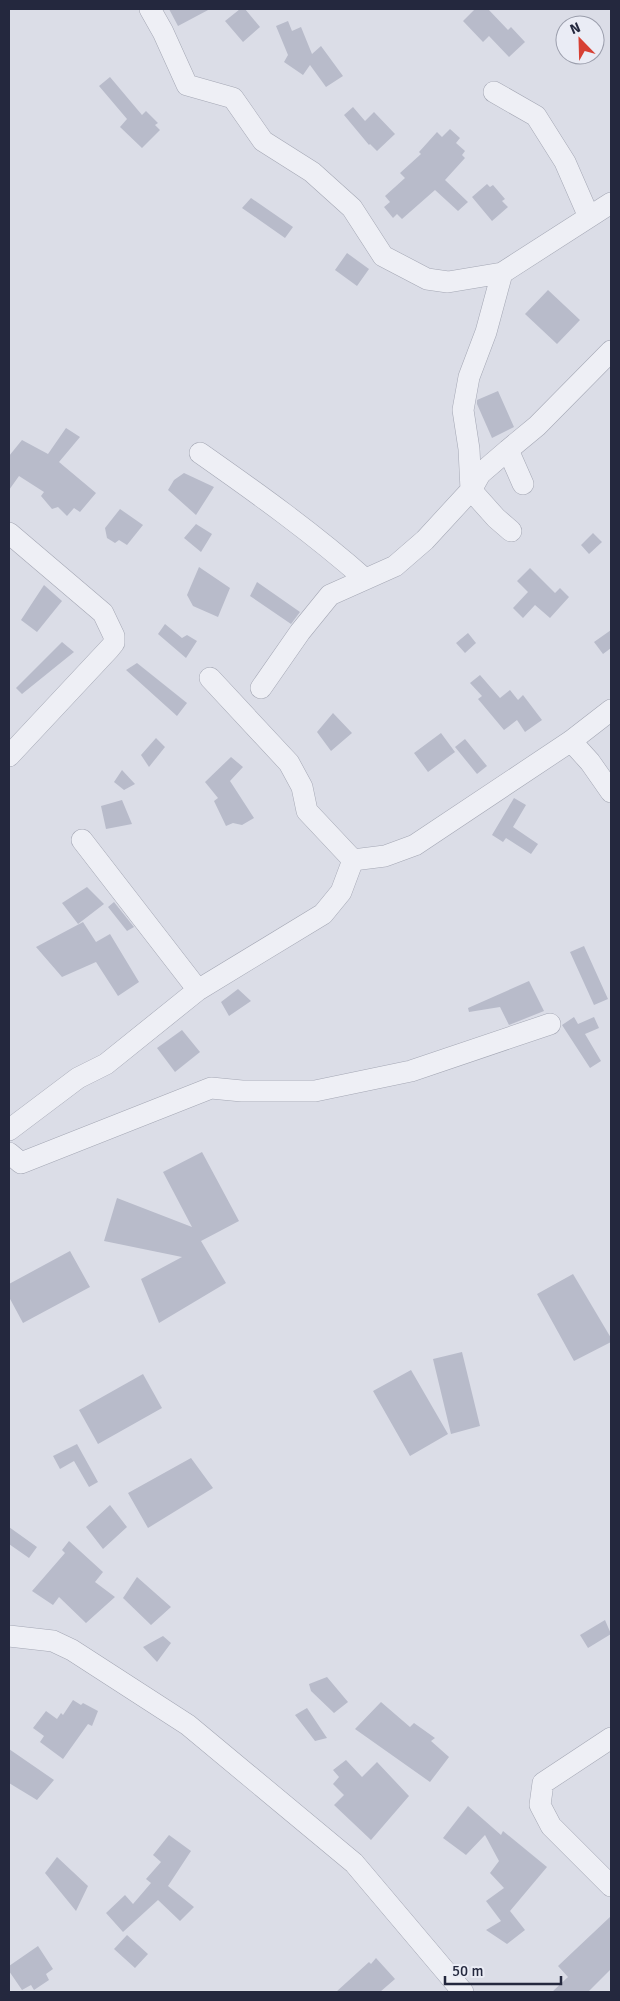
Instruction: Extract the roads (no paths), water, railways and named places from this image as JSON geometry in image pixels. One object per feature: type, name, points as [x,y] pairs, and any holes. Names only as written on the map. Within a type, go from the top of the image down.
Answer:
[{"type":"street","points":[[150,9],[163,32],[187,85],[233,98],[263,141],[312,172],[352,208],[383,256],[427,279],[448,282],[502,273],[602,212],[564,162],[536,116],[494,92]]},
{"type":"street","points":[[502,273],[486,332],[469,377],[462,410],[469,449],[471,490],[496,518],[512,531]]},
{"type":"street","points":[[261,688],[300,632],[330,595],[395,566],[425,540],[471,490],[480,474],[536,426],[611,352]]},
{"type":"street","points":[[508,450],[523,484]]},
{"type":"street","points":[[200,453],[285,513],[366,579]]},
{"type":"street","points":[[9,533],[103,613],[114,636],[114,643],[9,756]]},
{"type":"street","points":[[210,678],[289,763],[302,787],[307,811],[353,860]]},
{"type":"street","points":[[353,860],[385,856],[415,845],[571,741],[611,710]]},
{"type":"street","points":[[571,741],[611,792]]},
{"type":"street","points":[[82,840],[198,990]]},
{"type":"street","points":[[9,1130],[78,1078],[106,1064],[198,990],[323,914],[341,892],[353,860]]},
{"type":"street","points":[[9,1152],[22,1163],[211,1088],[242,1091],[315,1091],[411,1071],[550,1024]]},
{"type":"street","points":[[9,1636],[53,1642],[72,1650],[188,1725],[354,1863],[463,1992]]},
{"type":"street","points":[[611,1738],[543,1783],[540,1805],[551,1826],[611,1886]]}]
